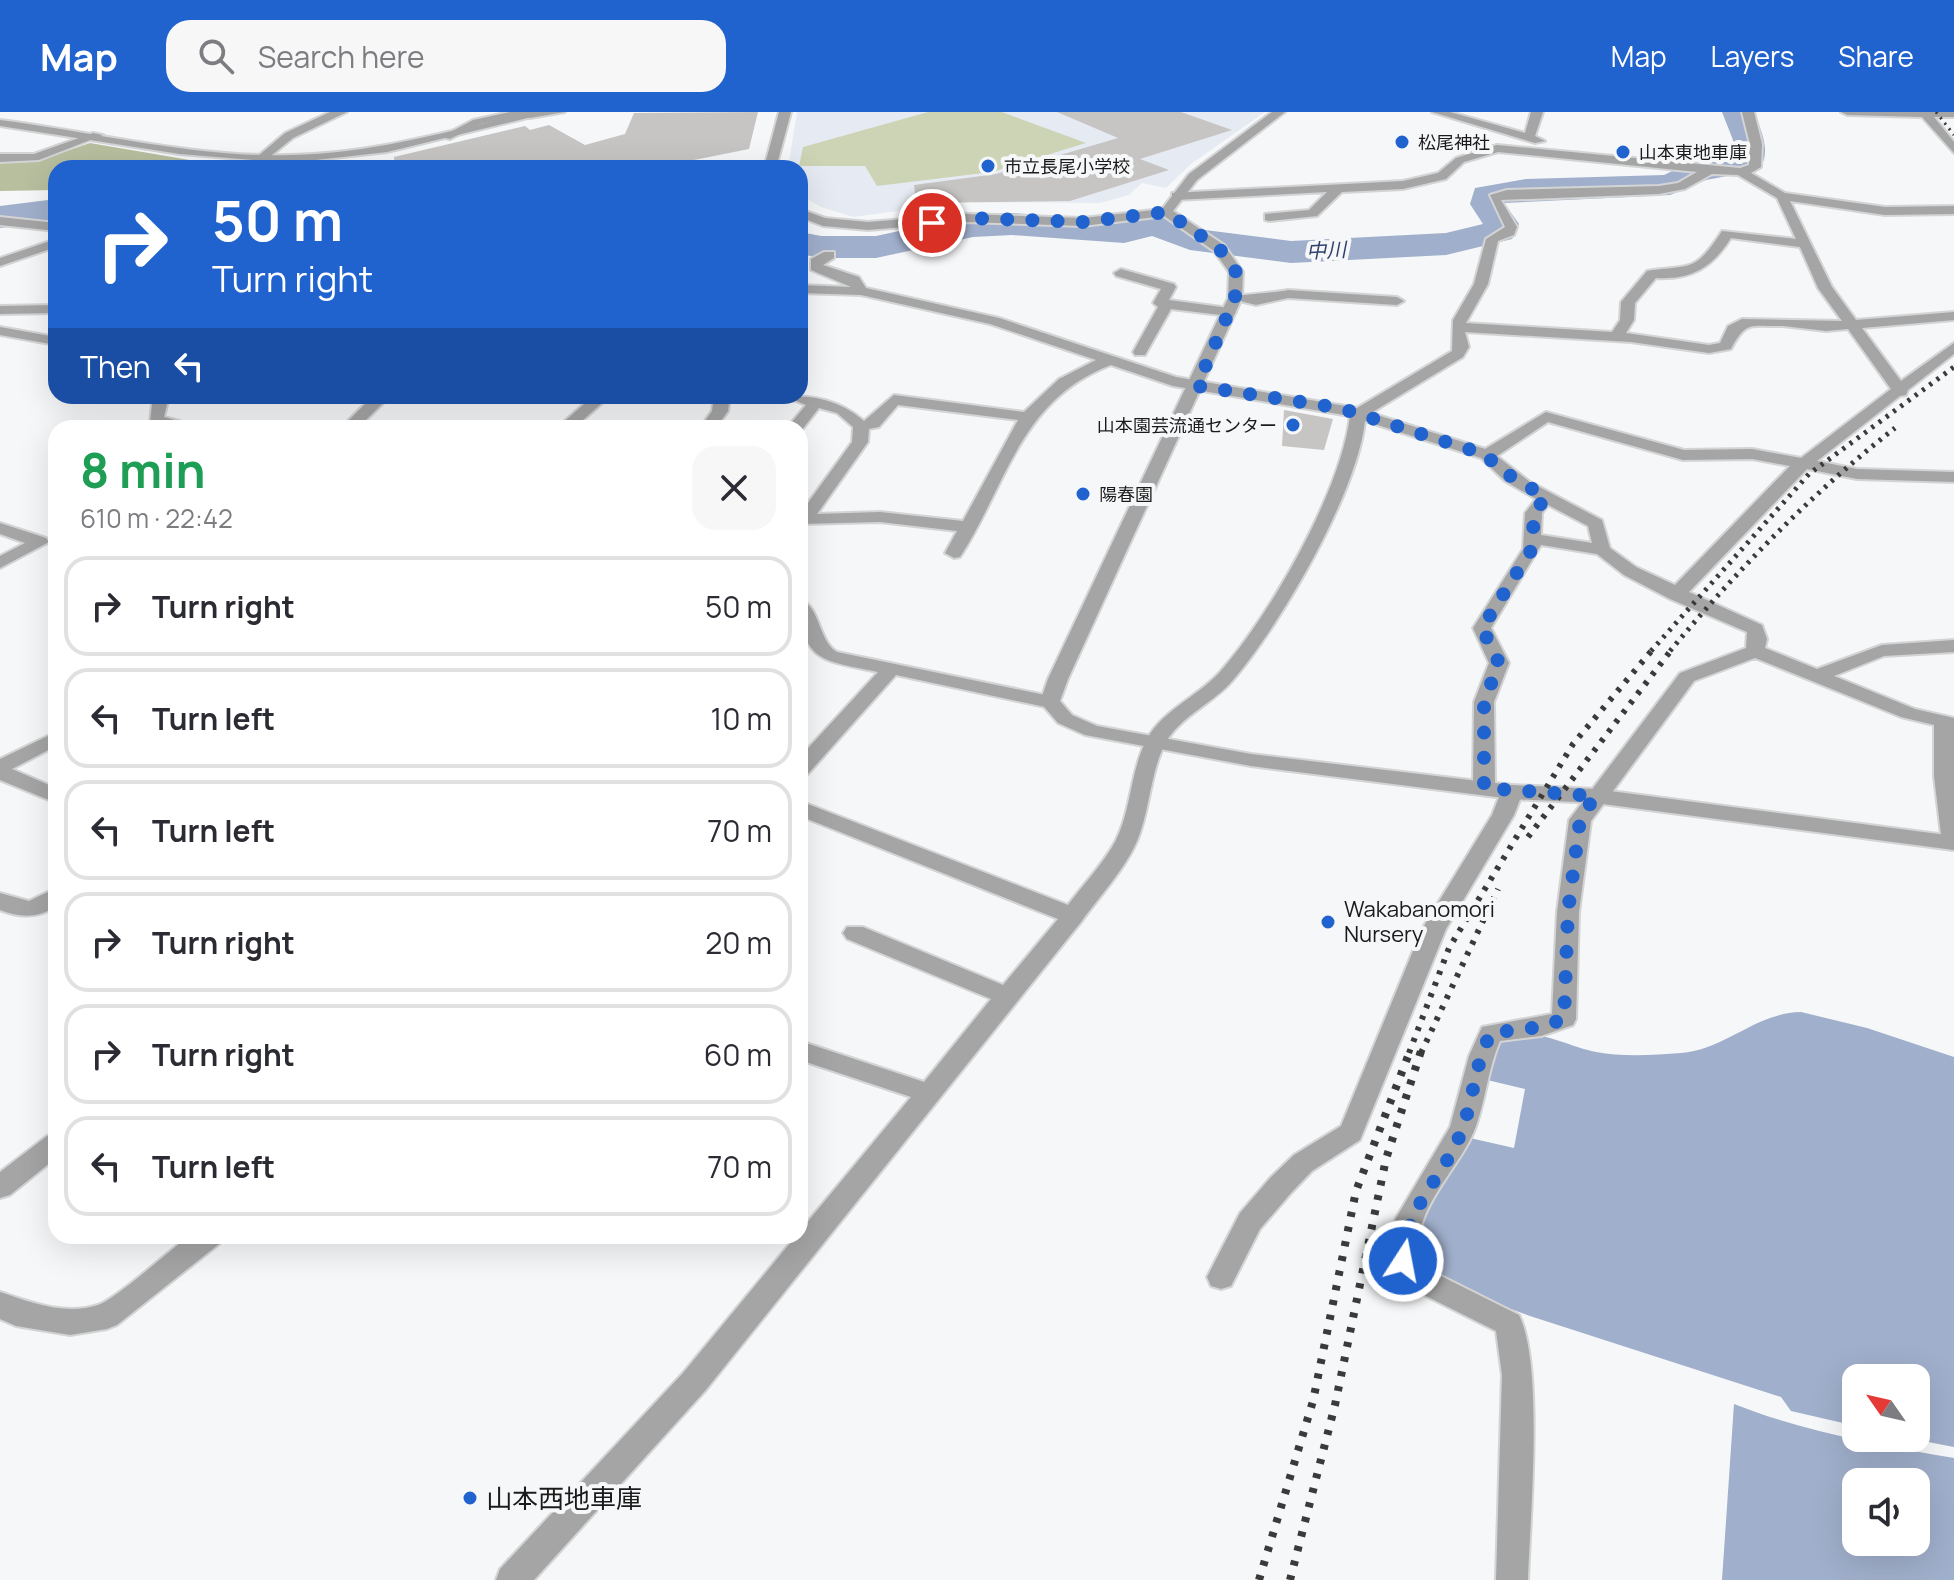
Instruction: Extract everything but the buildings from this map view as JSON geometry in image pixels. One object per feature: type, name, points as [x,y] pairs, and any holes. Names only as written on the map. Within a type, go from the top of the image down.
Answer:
[{"type":"street","points":[[263,157],[276,142],[314,121],[341,112]]},
{"type":"street","points":[[0,123],[263,157],[325,157],[446,137],[527,114],[546,112]]},
{"type":"street","points":[[772,160],[785,112]]},
{"type":"street","points":[[1166,212],[1193,177],[1279,112]]},
{"type":"street","points":[[1438,112],[1529,138],[1630,160]]},
{"type":"street","points":[[1529,138],[1537,112]]},
{"type":"street","points":[[1176,196],[1421,182],[1442,176],[1460,160],[1497,148],[1741,172],[1755,167],[1756,144],[1748,112]]},
{"type":"street","points":[[1847,112],[1954,114]]},
{"type":"street","points":[[1924,112],[1954,150]]},
{"type":"street","points":[[0,158],[35,158],[97,135]]},
{"type":"street","points":[[1358,414],[1458,354],[1462,347],[1457,335],[1462,311],[1480,286],[1492,239],[1509,232],[1511,227],[1494,198],[1507,194],[1592,189],[1659,190],[1681,186],[1710,170]]},
{"type":"street","points":[[1741,172],[1782,196],[1885,211],[1954,210]]},
{"type":"street","points":[[1269,217],[1313,213],[1341,186]]},
{"type":"street","points":[[1782,196],[1825,288],[1901,392]]},
{"type":"street","points":[[808,216],[823,222],[868,226],[967,218],[1083,222],[1166,212],[1219,248],[1236,272],[1232,305],[1197,386],[1050,702]]},
{"type":"street","points":[[0,221],[48,226]]},
{"type":"street","points":[[1617,337],[1627,320],[1628,302],[1652,274],[1680,277],[1713,259],[1727,234],[1803,244]]},
{"type":"street","points":[[0,262],[48,246]]},
{"type":"street","points":[[816,267],[816,262],[829,255]]},
{"type":"street","points":[[808,267],[854,280],[861,291]]},
{"type":"street","points":[[1121,273],[1169,287],[1160,303],[1166,304],[1232,305],[1288,294],[1397,301]]},
{"type":"street","points":[[808,289],[861,291],[994,321],[1197,386],[1340,408],[1487,455],[1497,468],[1596,524],[1602,550]]},
{"type":"street","points":[[1140,352],[1166,304]]},
{"type":"street","points":[[0,310],[48,309]]},
{"type":"street","points":[[1460,327],[1617,337],[1709,349],[1726,346],[1733,329],[1742,323],[1851,325],[1954,316]]},
{"type":"street","points":[[0,331],[48,340]]},
{"type":"street","points":[[1676,595],[1788,476],[1901,392],[1954,347]]},
{"type":"street","points":[[954,553],[1028,417],[1042,399],[1064,382],[1110,360]]},
{"type":"street","points":[[808,400],[842,410],[861,426],[873,424],[894,400],[1028,417]]},
{"type":"street","points":[[801,420],[816,402]]},
{"type":"street","points":[[357,420],[374,404]]},
{"type":"street","points":[[574,420],[593,404]]},
{"type":"street","points":[[808,1243],[1073,916],[1126,842],[1155,743],[1170,723],[1224,679],[1260,632],[1304,559],[1345,471],[1354,449],[1358,414]]},
{"type":"street","points":[[1487,455],[1546,417],[1683,455],[1752,454],[1857,474],[1954,477]]},
{"type":"street","points":[[808,513],[860,442],[861,426]]},
{"type":"street","points":[[1484,788],[1484,702],[1499,663],[1482,628],[1532,549],[1535,539],[1534,513],[1546,497]]},
{"type":"street","points":[[808,521],[880,517],[970,527]]},
{"type":"street","points":[[0,528],[48,545]]},
{"type":"street","points":[[1535,539],[1602,550],[1630,571],[1676,595],[1755,629],[1758,639],[1755,651]]},
{"type":"street","points":[[0,563],[48,545]]},
{"type":"street","points":[[808,624],[820,650],[831,656],[1050,702],[1065,719],[1092,731],[1251,760],[1512,792],[1595,796],[1954,843],[1944,776],[1949,723],[1816,678],[1755,651],[1687,677],[1595,796],[1580,820],[1568,912],[1564,1019],[1541,1027],[1491,1033],[1480,1053],[1463,1128],[1415,1206],[1404,1242],[1403,1261],[1412,1275],[1509,1324],[1517,1375],[1512,1580]]},
{"type":"street","points":[[1816,678],[1870,651],[1897,645],[1954,646]]},
{"type":"street","points":[[808,761],[891,669]]},
{"type":"street","points":[[0,769],[48,742]]},
{"type":"street","points":[[0,769],[48,792]]},
{"type":"street","points":[[1221,1277],[1250,1221],[1281,1185],[1303,1163],[1351,1133],[1434,929],[1503,815],[1512,792]]},
{"type":"street","points":[[808,811],[1073,916]]},
{"type":"street","points":[[0,901],[19,911],[48,902]]},
{"type":"street","points":[[855,933],[1007,996]]},
{"type":"street","points":[[808,1053],[931,1094]]},
{"type":"street","points":[[0,1187],[48,1149]]},
{"type":"street","points":[[0,1304],[16,1313],[70,1322],[107,1316],[199,1244]]},
{"type":"street","points":[[512,1580],[694,1382],[808,1244]]},
{"type":"lane","points":[[527,114],[560,112]]},
{"type":"shaded area","name":"市立長尾小学校","points":[[797,112],[1265,112],[1191,164],[1166,188],[1142,183],[1129,195],[1100,203],[966,202],[853,217],[808,199],[808,160],[789,160]]},
{"type":"green space","points":[[928,112],[1002,112],[1086,143],[992,172],[877,186],[865,166],[808,166],[808,160],[800,160],[803,147]]},
{"type":"green space","points":[[90,143],[190,160],[48,160],[48,190],[0,191],[0,161],[41,160]]},
{"type":"water","points":[[1801,1012],[1867,1028],[1954,1057],[1954,1447],[1930,1442],[1930,1364],[1842,1364],[1842,1423],[1791,1411],[1781,1397],[1461,1291],[1417,1267],[1418,1227],[1470,1138],[1514,1148],[1525,1089],[1483,1079],[1492,1056],[1502,1042],[1531,1035],[1606,1054],[1681,1053],[1712,1045],[1784,1014]]},
{"type":"water","points":[[1734,1404],[1842,1436],[1842,1452],[1920,1452],[1954,1458],[1954,1580],[1722,1580]]},
{"type":"waterway","name":"中川","points":[[808,245],[876,247],[973,226],[1012,224],[1124,232],[1155,225],[1190,239],[1291,252],[1446,244],[1499,231],[1501,224],[1487,204],[1487,195],[1526,189],[1670,185],[1697,172],[1747,163],[1749,140],[1738,112]]},
{"type":"waterway","name":"中川","points":[[0,217],[48,211]]},
{"type":"railway","points":[[1936,112],[1954,135]]},
{"type":"railway","points":[[1651,651],[1809,474],[1954,367]]},
{"type":"railway","points":[[1670,651],[1722,590],[1777,533],[1834,479],[1895,428]]},
{"type":"railway","points":[[1409,1053],[1449,948],[1573,744],[1653,649]]},
{"type":"railway","points":[[1528,837],[1672,649]]},
{"type":"railway","points":[[1421,1053],[1498,889]]},
{"type":"railway","points":[[1259,1580],[1313,1401],[1356,1191],[1410,1051]]},
{"type":"railway","points":[[1290,1580],[1335,1405],[1386,1159],[1421,1051]]},
{"type":"place","name":"松尾神社","points":[[1402,142]]},
{"type":"place","name":"山本東地車庫","points":[[1623,152]]},
{"type":"place","name":"市立長尾小学校","points":[[988,166]]},
{"type":"place","name":"山本園芸流通センター","points":[[1293,425]]},
{"type":"place","name":"陽春園","points":[[1083,494]]},
{"type":"place","name":"Wakabanomori Nursery","points":[[1328,922]]},
{"type":"place","name":"山本西地車庫","points":[[470,1498]]},
{"type":"route","points":[[932,223],[967,218],[1083,222],[1166,212],[1219,248],[1236,272],[1235,298],[1197,386],[1340,408],[1487,455],[1497,468],[1546,497],[1534,513],[1535,539],[1532,549],[1482,628],[1499,663],[1484,702],[1484,788],[1595,796],[1580,820],[1568,912],[1564,1019],[1541,1027],[1491,1033],[1480,1053],[1463,1128],[1415,1206],[1404,1242],[1403,1261]]}]
